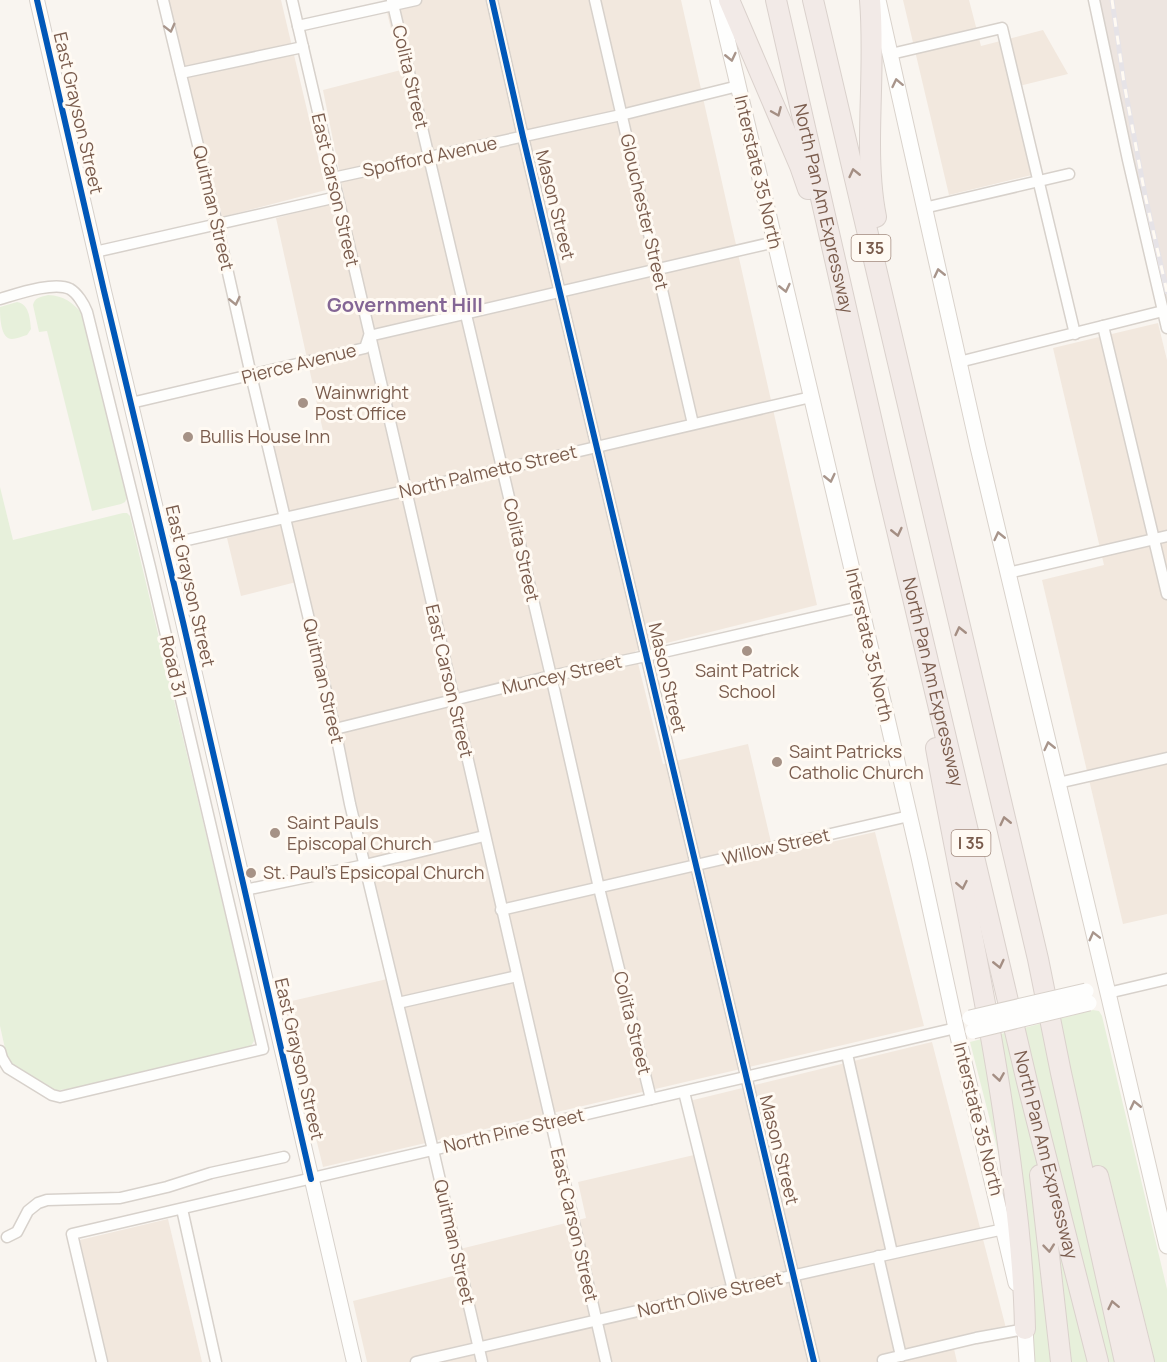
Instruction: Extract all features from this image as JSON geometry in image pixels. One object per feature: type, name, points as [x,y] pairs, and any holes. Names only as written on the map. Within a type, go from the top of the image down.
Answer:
[{"type":"highway","points":[[729,0],[806,184],[884,475]]},
{"type":"highway","name":"North Pan Am Expressway","points":[[776,0],[884,475],[1028,1086],[1098,1362]]},
{"type":"highway","name":"North Pan Am Expressway","points":[[813,0],[1038,959],[1125,1362]]},
{"type":"highway","points":[[870,0],[872,196],[902,332],[929,496]]},
{"type":"highway","points":[[914,600],[921,671],[999,1079],[1020,1241],[1025,1329]]},
{"type":"highway","points":[[1038,959],[1083,1115],[1144,1362]]},
{"type":"highway","points":[[1028,1086],[1045,1209],[1061,1362]]},
{"type":"highway","points":[[1116,1250],[1150,1362]]},
{"type":"main road","name":"Interstate 35 North","points":[[718,0],[1004,1229],[1025,1329],[1027,1362]]},
{"type":"main road","points":[[878,0],[1008,573],[1108,993],[1161,1190],[1167,1246]]},
{"type":"main road","name":"North Pine Street","points":[[956,1028],[1108,993]]},
{"type":"street","name":"East Grayson Street","points":[[37,0],[354,1362]]},
{"type":"street","name":"Quitman Street","points":[[164,0],[482,1362]]},
{"type":"street","name":"East Carson Street","points":[[292,0],[606,1362]]},
{"type":"street","points":[[298,26],[392,3],[416,0]]},
{"type":"street","name":"Mason Street","points":[[492,0],[814,1362]]},
{"type":"street","name":"Glouchester Street","points":[[595,0],[693,424]]},
{"type":"street","points":[[1094,0],[1167,328]]},
{"type":"street","name":"Colita Street","points":[[392,3],[599,888],[651,1100]]},
{"type":"street","points":[[891,54],[1002,28],[1075,334]]},
{"type":"street","points":[[181,74],[303,47]]},
{"type":"street","name":"Spofford Avenue","points":[[333,178],[621,115],[738,86]]},
{"type":"street","points":[[924,208],[1069,174]]},
{"type":"street","points":[[95,252],[337,197]]},
{"type":"street","name":"Pierce Avenue","points":[[131,403],[365,348],[369,336],[775,242]]},
{"type":"street","name":"Road 31","points":[[0,298],[57,286],[71,290],[87,312],[262,1049],[60,1097],[52,1095],[8,1068],[0,1051]]},
{"type":"street","points":[[959,362],[1163,311]]},
{"type":"street","points":[[1103,326],[1167,594]]},
{"type":"street","name":"North Palmetto Street","points":[[165,545],[811,397]]},
{"type":"street","points":[[1008,573],[1167,536]]},
{"type":"street","name":"Muncey Street","points":[[335,729],[551,676],[860,607]]},
{"type":"street","points":[[1058,783],[1167,758]]},
{"type":"street","name":"Willow Street","points":[[501,910],[909,816]]},
{"type":"street","points":[[245,890],[365,865],[484,836]]},
{"type":"street","points":[[398,1004],[517,976]]},
{"type":"street","name":"North Pine Street","points":[[1108,993],[1167,979]]},
{"type":"street","name":"North Pine Street","points":[[102,1362],[72,1234],[956,1028]]},
{"type":"street","points":[[847,1054],[892,1253]]},
{"type":"street","points":[[684,1092],[734,1290]]},
{"type":"street","points":[[6,1239],[17,1232],[28,1211],[38,1203],[47,1200],[120,1198],[211,1173],[284,1157]]},
{"type":"street","points":[[182,1209],[216,1362]]},
{"type":"street","name":"North Olive Street","points":[[416,1362],[1004,1229]]},
{"type":"street","points":[[878,1256],[901,1356]]},
{"type":"street","points":[[883,1360],[1025,1329]]},
{"type":"shaded area","points":[[169,0],[281,0],[326,190],[222,217]]},
{"type":"shaded area","points":[[384,0],[681,0],[817,605],[635,651],[663,764],[748,744],[774,855],[875,832],[924,1026],[323,1167],[283,1003],[396,977],[304,580],[241,596],[227,538],[289,523],[271,443],[323,431],[276,218],[345,200],[323,90],[401,70]]},
{"type":"shaded area","points":[[903,0],[969,0],[981,46],[1043,30],[1068,74],[1011,88],[1032,175],[949,195]]},
{"type":"shaded area","points":[[1098,0],[1167,0],[1167,315]]},
{"type":"shaded area","points":[[1158,323],[1167,360],[1167,914],[1123,924],[1042,580],[1104,565],[1053,348]]},
{"type":"shaded area","points":[[932,1042],[1006,1328],[952,1340],[957,1362],[367,1362],[353,1301],[465,1273],[460,1249],[586,1218],[578,1182],[694,1155],[681,1103]]},
{"type":"shaded area","points":[[168,1219],[202,1362],[107,1362],[80,1240]]},
{"type":"green space","points":[[48,295],[67,300],[82,313],[127,498],[121,504],[92,511],[47,331],[39,332],[33,305],[37,299]]},
{"type":"green space","points":[[17,302],[26,309],[31,329],[27,335],[12,339],[8,338],[3,331],[0,307]]},
{"type":"green space","points":[[0,487],[13,540],[123,513],[130,516],[253,1031],[254,1041],[251,1046],[88,1086],[53,1091],[8,1062],[0,1026]]},
{"type":"green space","points":[[1093,1010],[1099,1011],[1102,1016],[1167,1289],[1167,1362],[1034,1362],[1007,1187],[970,1042]]},
{"type":"railway","points":[[1112,0],[1124,83],[1145,195],[1167,292]]},
{"type":"cycle path","points":[[37,0],[311,1179]]},
{"type":"cycle path","points":[[492,0],[814,1362]]},
{"type":"place","name":"Wainwright Post Office","points":[[303,403]]},
{"type":"place","name":"Bullis House Inn","points":[[188,437]]},
{"type":"place","name":"Saint Patrick School","points":[[747,651]]},
{"type":"place","name":"Saint Patricks Catholic Church","points":[[777,762]]},
{"type":"place","name":"Saint Pauls Episcopal Church","points":[[275,833]]},
{"type":"place","name":"St. Paul's Epsicopal Church","points":[[251,873]]},
{"type":"district","name":"Government Hill","points":[[405,305]]}]
